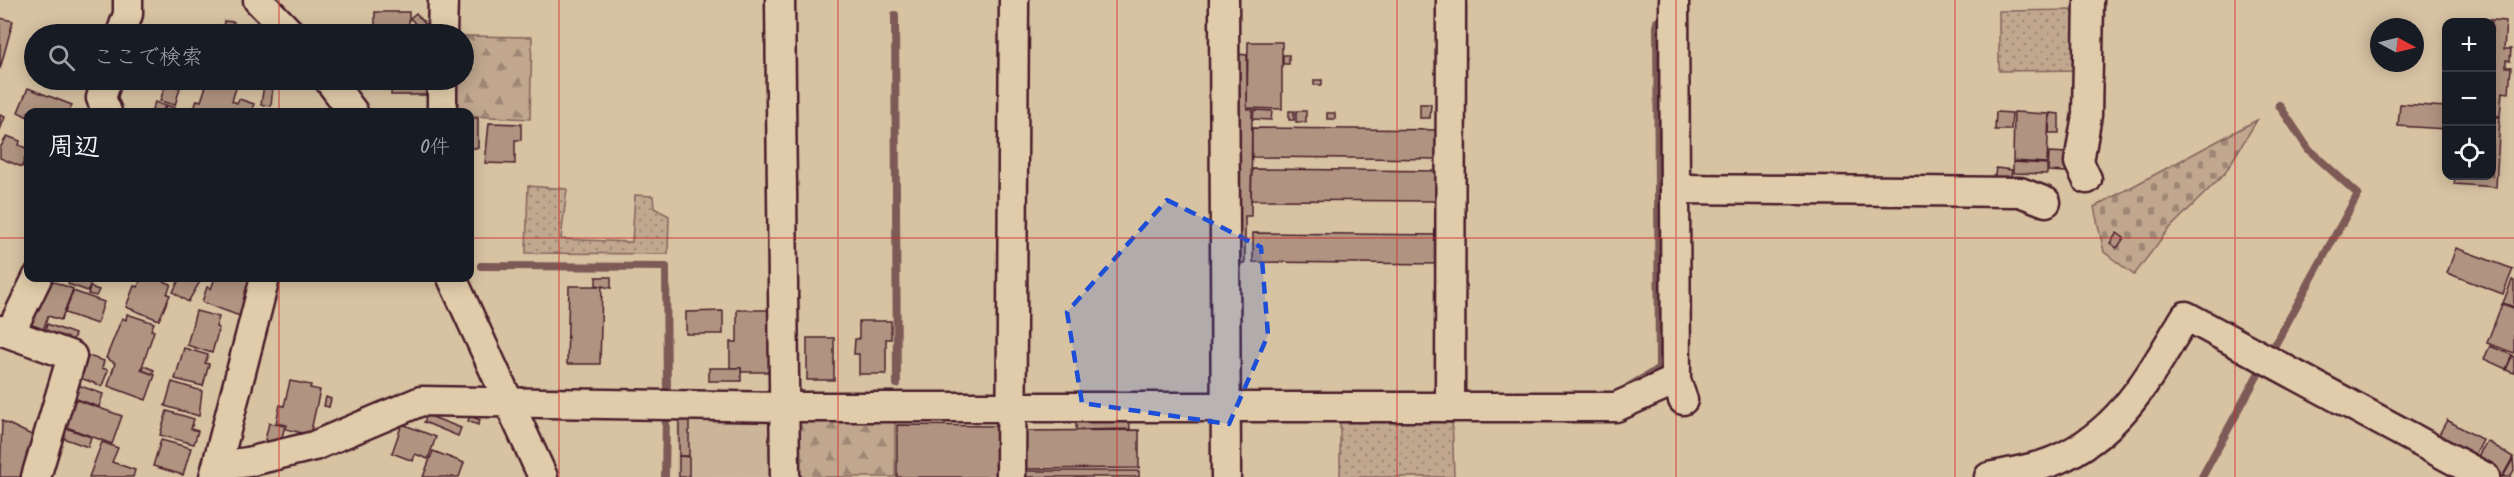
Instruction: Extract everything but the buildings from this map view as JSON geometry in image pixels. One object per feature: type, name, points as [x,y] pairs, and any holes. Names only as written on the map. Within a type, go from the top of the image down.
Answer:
[{"type":"street","points":[[124,24],[128,14],[128,0]]},
{"type":"street","points":[[258,0],[281,24]]},
{"type":"street","points":[[442,0],[442,24]]},
{"type":"street","points":[[780,0],[785,477]]},
{"type":"street","points":[[1011,477],[1014,0]]},
{"type":"street","points":[[1224,0],[1226,477]]},
{"type":"street","points":[[1450,407],[1451,0]]},
{"type":"street","points":[[264,282],[216,471],[314,446],[421,401],[784,407],[1616,407],[1679,390],[1674,0]]},
{"type":"street","points":[[2088,179],[2079,162],[2087,115],[2089,0]]},
{"type":"street","points":[[103,90],[100,98],[105,108]]},
{"type":"street","points":[[336,90],[350,108]]},
{"type":"street","points":[[442,90],[442,108]]},
{"type":"street","points":[[1675,189],[2020,192],[2046,202]]},
{"type":"street","points":[[35,282],[5,332],[72,356],[36,477]]},
{"type":"street","points":[[454,282],[543,477]]},
{"type":"street","points":[[1989,477],[2056,460],[2099,434],[2127,410],[2186,316],[2485,477]]},
{"type":"highlighted area","points":[[1167,200],[1261,247],[1268,335],[1229,424],[1082,403],[1067,312]]},
{"type":"shaded area","points":[[775,414],[779,477],[676,477],[677,416]]},
{"type":"green space","points":[[2071,10],[2081,22],[2081,70],[1999,71],[1999,11]]},
{"type":"green space","points":[[474,36],[532,37],[530,119],[474,116],[474,108],[457,108],[457,90],[474,90]]},
{"type":"green space","points":[[2257,120],[2225,173],[2168,230],[2134,275],[2104,252],[2094,207]]},
{"type":"green space","points":[[528,186],[567,189],[561,239],[632,242],[635,195],[653,196],[654,208],[669,216],[668,254],[526,253]]},
{"type":"green space","points":[[1452,414],[1454,477],[1340,477],[1340,415]]},
{"type":"green space","points":[[798,415],[895,415],[895,477],[790,477]]},
{"type":"waterway","points":[[895,15],[897,384]]},
{"type":"waterway","points":[[1628,387],[1659,369],[1657,22]]},
{"type":"waterway","points":[[2271,352],[2358,194],[2309,150],[2279,105]]},
{"type":"waterway","points":[[481,266],[666,267],[667,394]]},
{"type":"waterway","points":[[2202,477],[2262,367]]},
{"type":"waterway","points":[[665,477],[666,418]]}]
